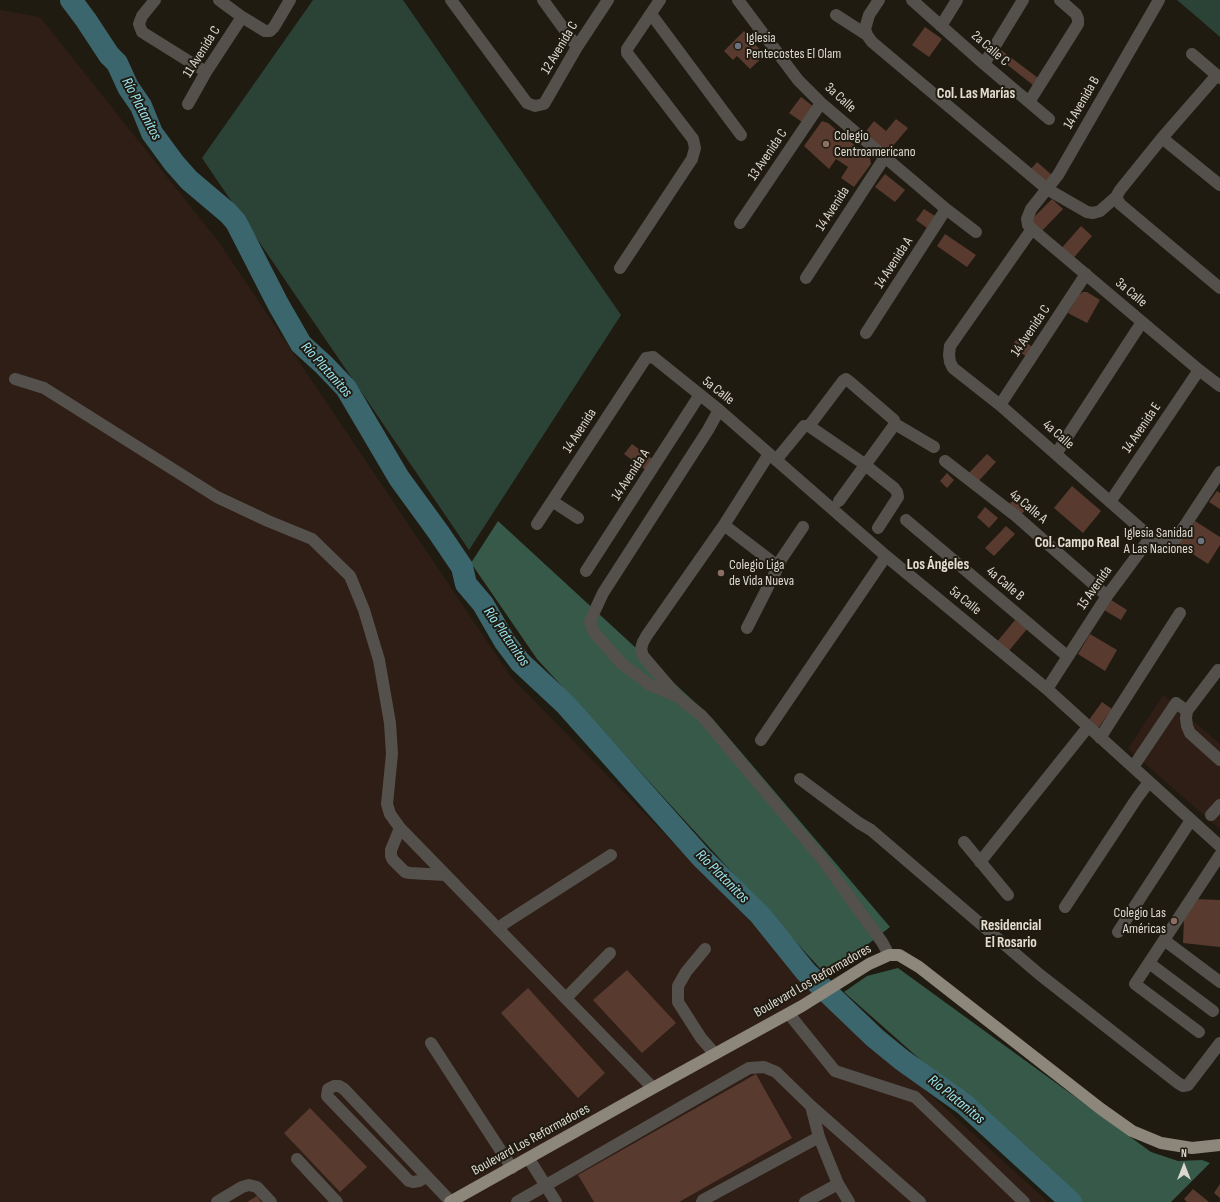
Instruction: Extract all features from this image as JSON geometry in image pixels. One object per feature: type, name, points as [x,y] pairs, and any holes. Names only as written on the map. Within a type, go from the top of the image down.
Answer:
[{"type":"main road","name":"Boulevard Los Reformadores","points":[[451,1202],[652,1088],[789,1014],[868,964],[889,955],[899,955],[919,966],[1101,1109],[1132,1131],[1161,1143],[1192,1148],[1220,1145]]},
{"type":"street","points":[[154,0],[142,16],[139,24],[142,32],[206,72]]},
{"type":"street","points":[[219,0],[242,17],[265,31],[270,31],[274,27],[290,0]]},
{"type":"street","name":"12 Avenida C","points":[[451,0],[527,103],[535,106],[544,104],[577,47],[608,0]]},
{"type":"street","points":[[543,0],[577,47]]},
{"type":"street","points":[[620,268],[692,159],[695,148],[693,139],[627,53],[627,49],[660,0]]},
{"type":"street","name":"3a Calle","points":[[738,0],[798,80],[821,103],[946,209],[976,232]]},
{"type":"street","points":[[866,32],[869,15],[879,0]]},
{"type":"street","name":"2a Calle C","points":[[912,0],[1049,119]]},
{"type":"street","points":[[941,26],[957,0]]},
{"type":"street","points":[[984,64],[1023,0]]},
{"type":"street","points":[[1029,102],[1078,24],[1076,14],[1062,0]]},
{"type":"street","name":"14 Avenida B","points":[[949,355],[950,346],[1029,224],[1031,208],[1058,175],[1159,0]]},
{"type":"street","points":[[650,14],[741,135]]},
{"type":"street","points":[[836,15],[866,32],[872,42],[1047,188],[1087,212],[1093,213],[1100,211],[1116,197],[1162,138],[1218,76],[1192,54]]},
{"type":"street","name":"11 Avenida C","points":[[188,104],[206,72],[242,17]]},
{"type":"street","name":"13 Avenida C","points":[[740,223],[821,103]]},
{"type":"street","points":[[1162,138],[1220,185]]},
{"type":"street","name":"14 Avenida","points":[[806,278],[885,157]]},
{"type":"street","points":[[1116,197],[1120,204],[1220,288]]},
{"type":"street","name":"14 Avenida A","points":[[866,333],[946,209]]},
{"type":"street","name":"3a Calle","points":[[1029,224],[1142,322],[1220,386]]},
{"type":"street","name":"14 Avenida C","points":[[1000,405],[1086,274]]},
{"type":"street","points":[[1056,454],[1142,322]]},
{"type":"street","name":"4a Calle","points":[[949,355],[953,368],[1000,405],[1150,538]]},
{"type":"street","name":"14 Avenida","points":[[537,524],[646,358],[649,357]]},
{"type":"street","name":"5a Calle","points":[[649,357],[652,357],[719,410],[886,556],[1047,689],[1220,846]]},
{"type":"street","name":"14 Avenida E","points":[[1110,502],[1199,370]]},
{"type":"street","points":[[14,379],[44,388],[217,497],[268,521],[312,539],[350,576],[364,610],[379,660],[390,723],[392,754],[387,804],[390,814],[400,828],[652,1088]]},
{"type":"street","points":[[809,426],[846,379],[894,420],[895,424],[934,447]]},
{"type":"street","name":"14 Avenida A","points":[[586,571],[700,396]]},
{"type":"street","points":[[678,697],[650,685],[620,663],[593,631],[590,621],[603,593],[708,430],[719,410]]},
{"type":"street","points":[[839,501],[895,424]]},
{"type":"street","points":[[878,528],[898,497],[897,492],[864,465],[809,426],[804,426],[773,457],[643,642],[641,649],[643,656],[678,697],[702,716],[822,859],[882,942],[889,955]]},
{"type":"street","name":"4a Calle A","points":[[945,461],[1016,516],[1107,596]]},
{"type":"street","points":[[1150,538],[1157,543],[1164,544],[1170,543],[1176,539],[1220,472]]},
{"type":"street","points":[[552,501],[578,518]]},
{"type":"street","name":"4a Calle B","points":[[906,520],[1067,656]]},
{"type":"street","points":[[724,525],[775,564],[776,567]]},
{"type":"street","points":[[747,628],[776,571],[776,567],[803,527]]},
{"type":"street","name":"15 Avenida","points":[[1047,689],[1107,596],[1150,538]]},
{"type":"street","points":[[761,740],[886,556]]},
{"type":"street","points":[[1100,738],[1180,613]]},
{"type":"street","points":[[1218,670],[1187,711],[1186,718],[1190,733],[1220,760]]},
{"type":"street","points":[[1133,767],[1176,703],[1187,711]]},
{"type":"street","points":[[980,862],[1088,727]]},
{"type":"street","points":[[800,778],[859,823],[871,830],[1039,974],[1178,1083],[1183,1086],[1188,1085],[1220,1043]]},
{"type":"street","points":[[1065,907],[1149,782]]},
{"type":"street","points":[[1211,815],[1220,805]]},
{"type":"street","points":[[1118,932],[1192,820]]},
{"type":"street","points":[[400,828],[391,850],[393,860],[405,872],[445,875]]},
{"type":"street","points":[[964,842],[1008,895]]},
{"type":"street","points":[[498,929],[611,855]]},
{"type":"street","points":[[1199,1032],[1135,984],[1220,855]]},
{"type":"street","points":[[1164,940],[1220,982]]},
{"type":"street","points":[[705,949],[686,972],[678,986],[678,1002],[701,1038],[715,1054]]},
{"type":"street","points":[[566,998],[610,954]]},
{"type":"street","points":[[1149,963],[1213,1011]]},
{"type":"street","points":[[789,1014],[835,1071],[915,1097],[1024,1202]]},
{"type":"street","points":[[431,1043],[512,1168]]},
{"type":"street","points":[[517,1202],[749,1068],[764,1067],[776,1072],[811,1106],[920,1202]]},
{"type":"street","points":[[426,1177],[419,1181],[408,1181],[327,1096],[328,1089],[334,1086],[339,1086],[344,1089],[451,1202]]},
{"type":"street","points":[[811,1106],[819,1137],[838,1184],[849,1202]]},
{"type":"street","points":[[702,1202],[703,1200],[819,1137]]},
{"type":"street","points":[[297,1159],[337,1202]]},
{"type":"street","points":[[529,1159],[556,1202]]},
{"type":"street","points":[[805,1202],[838,1184]]},
{"type":"street","points":[[217,1202],[242,1187],[249,1185],[257,1187],[270,1202]]},
{"type":"shaded area","points":[[0,10],[40,17],[218,241],[511,677],[829,1002],[1048,1202],[0,1202]]},
{"type":"shaded area","points":[[1163,695],[1220,744],[1220,829],[1128,749]]},
{"type":"green space","points":[[313,0],[403,0],[621,315],[469,550],[202,158]]},
{"type":"green space","points":[[1177,0],[1220,0],[1220,37],[1197,17]]},
{"type":"green space","points":[[498,521],[712,718],[890,927],[827,976],[537,659],[471,563]]},
{"type":"green space","points":[[898,968],[1151,1152],[1178,1161],[1202,1160],[1210,1163],[1171,1202],[1081,1202],[844,992],[867,976]]},
{"type":"building","points":[[925,27],[942,39],[929,57],[912,45]]},
{"type":"building","points":[[744,31],[765,55],[750,69],[737,56],[733,60],[724,51]]},
{"type":"building","points":[[1001,50],[1038,78],[1033,85],[996,56]]},
{"type":"building","points":[[801,97],[814,107],[802,122],[789,113]]},
{"type":"building","points":[[896,119],[908,128],[887,153],[864,134],[874,121],[886,131]]},
{"type":"building","points":[[822,121],[828,123],[870,158],[871,164],[854,187],[841,178],[848,167],[836,159],[829,169],[804,146]]},
{"type":"building","points":[[1037,162],[1053,176],[1047,183],[1031,169]]},
{"type":"building","points":[[885,174],[905,190],[895,202],[875,187]]},
{"type":"building","points":[[1052,199],[1063,209],[1040,233],[1029,222]]},
{"type":"building","points":[[924,209],[935,216],[927,228],[916,220]]},
{"type":"building","points":[[1081,226],[1092,236],[1071,261],[1059,251]]},
{"type":"building","points":[[945,234],[976,255],[967,267],[937,246]]},
{"type":"building","points":[[1083,292],[1087,292],[1100,300],[1087,323],[1068,313],[1079,295]]},
{"type":"building","points":[[1016,340],[1024,347],[1027,343],[1035,349],[1028,358],[1012,346]]},
{"type":"building","points":[[632,444],[655,461],[647,471],[624,454]]},
{"type":"building","points":[[987,454],[996,462],[976,484],[967,475]]},
{"type":"building","points":[[947,473],[954,480],[947,488],[940,481]]},
{"type":"building","points":[[1072,486],[1101,511],[1083,533],[1054,508]]},
{"type":"building","points":[[1217,491],[1220,493],[1220,509],[1209,502]]},
{"type":"building","points":[[1016,497],[1028,507],[1018,518],[1006,508]]},
{"type":"building","points":[[985,507],[998,518],[989,528],[977,517]]},
{"type":"building","name":"Iglesia Sanidad A Las Naciones","points":[[1195,521],[1220,537],[1220,545],[1208,564],[1179,545]]},
{"type":"building","points":[[1006,526],[1015,534],[994,556],[985,548]]},
{"type":"building","points":[[1111,600],[1127,610],[1121,620],[1104,610]]},
{"type":"building","points":[[1015,620],[1027,629],[1007,653],[996,643]]},
{"type":"building","points":[[1090,634],[1117,650],[1105,671],[1078,654]]},
{"type":"building","points":[[1102,702],[1112,709],[1096,731],[1086,724]]},
{"type":"building","points":[[1194,899],[1220,900],[1220,947],[1183,943],[1184,919]]},
{"type":"building","points":[[627,970],[676,1023],[642,1053],[593,1000]]},
{"type":"building","points":[[528,988],[605,1073],[578,1098],[501,1013]]},
{"type":"building","points":[[756,1074],[792,1138],[679,1202],[594,1202],[578,1175]]},
{"type":"building","points":[[310,1108],[367,1167],[340,1192],[284,1133]]},
{"type":"building","points":[[1220,1184],[1220,1198],[1214,1193]]},
{"type":"building","points":[[1193,1189],[1209,1202],[1187,1202],[1184,1199]]},
{"type":"building","points":[[257,1196],[261,1202],[247,1202]]},
{"type":"waterway","name":"Río Platanitos","points":[[71,0],[109,55],[117,63],[128,87],[141,106],[152,133],[174,163],[189,180],[228,213],[236,222],[278,304],[301,344],[346,388],[399,478],[462,567],[466,584],[483,604],[505,642],[520,662],[565,704],[702,858],[760,915],[806,972],[875,1038],[902,1060],[964,1104],[1071,1202]]},
{"type":"place","name":"Iglesia Pentecostes El Olam","points":[[738,46]]},
{"type":"place","name":"Colegio Centroamericano","points":[[826,144]]},
{"type":"place","name":"Iglesia Sanidad A Las Naciones","points":[[1201,541]]},
{"type":"place","name":"Colegio Liga de Vida Nueva","points":[[721,573]]},
{"type":"place","name":"Colegio Las Américas","points":[[1174,921]]},
{"type":"district","name":"Col. Las Marías","points":[[976,94]]},
{"type":"district","name":"Col. Campo Real","points":[[1077,543]]},
{"type":"district","name":"Los Ángeles","points":[[938,565]]},
{"type":"district","name":"Residencial El Rosario","points":[[1011,934]]}]
